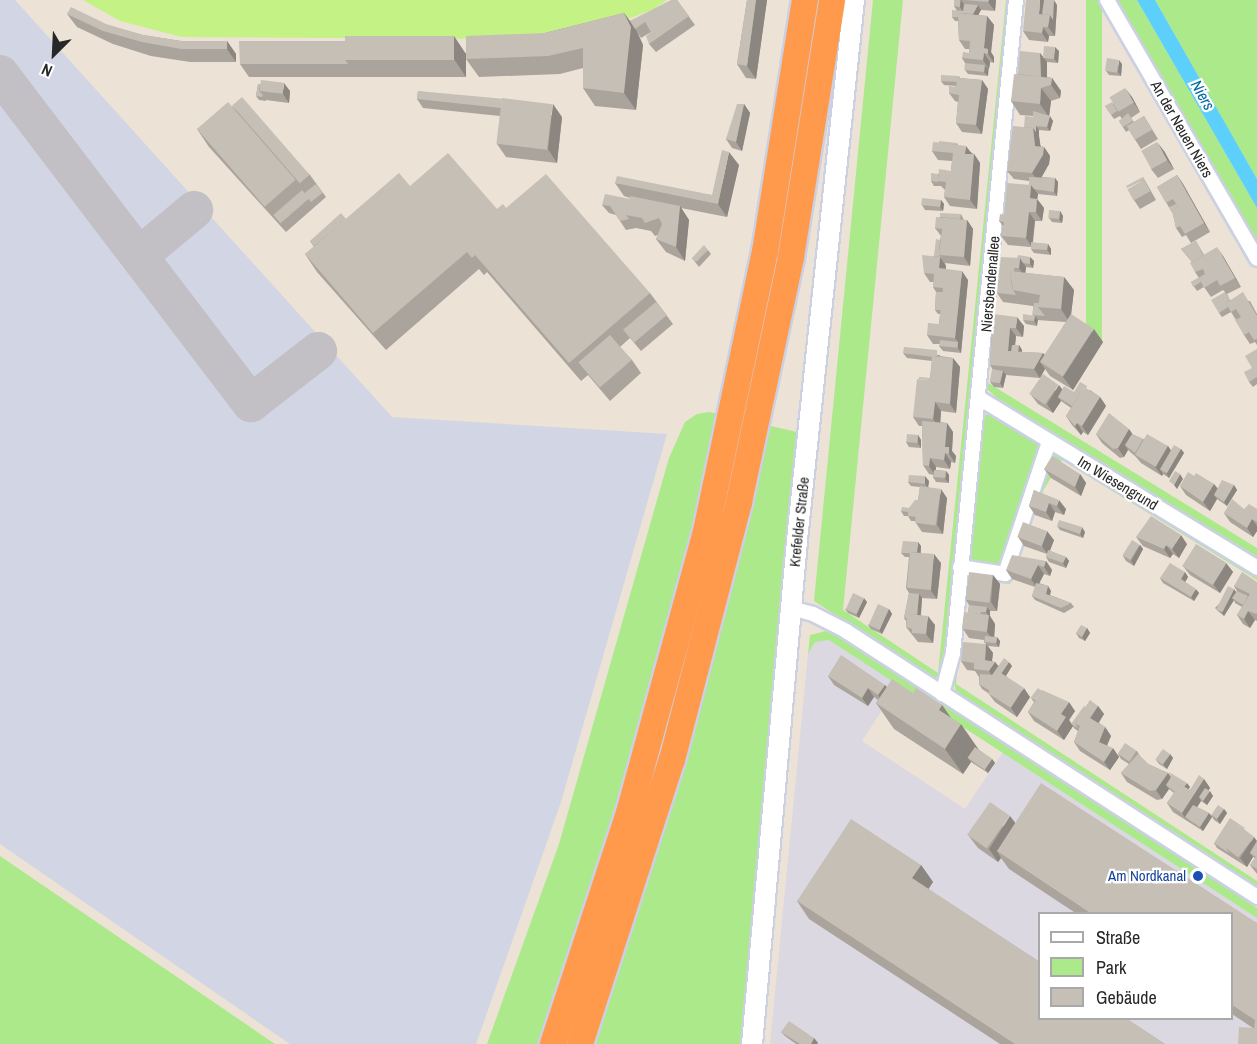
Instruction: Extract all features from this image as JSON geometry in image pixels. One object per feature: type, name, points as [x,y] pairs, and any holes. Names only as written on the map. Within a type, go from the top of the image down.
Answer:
[{"type":"highway","points":[[553,1044],[650,742],[730,429],[772,216],[805,0]]},
{"type":"highway","points":[[580,1044],[682,724],[755,433],[801,198],[831,0]]},
{"type":"highway","points":[[590,1044],[602,978]]},
{"type":"street","name":"Krefelder Straße","points":[[752,1044],[791,608],[854,0]]},
{"type":"street","name":"Niersbendenallee","points":[[942,694],[952,653],[979,398],[1016,0]]},
{"type":"street","name":"An der Neuen Niers","points":[[1107,0],[1257,259]]},
{"type":"street","name":"Im Wiesengrund","points":[[979,398],[1257,568]]},
{"type":"street","points":[[960,567],[1005,574],[1048,442]]},
{"type":"street","points":[[791,608],[813,614],[840,627],[1257,897]]},
{"type":"shaded area","points":[[0,0],[15,0],[392,417],[667,434],[561,802],[476,1044],[290,1044],[0,844]]},
{"type":"shaded area","points":[[829,639],[899,684],[862,741],[965,809],[1003,752],[1257,918],[1257,1044],[770,1044],[808,654],[815,642]]},
{"type":"green space","points":[[83,0],[667,0],[652,10],[594,31],[507,39],[182,37],[120,21]]},
{"type":"green space","points":[[873,0],[903,0],[843,610],[938,673],[1006,0],[1010,0],[944,671],[934,679],[814,601]]},
{"type":"green space","points":[[1086,0],[1102,0],[1102,344],[1086,344]]},
{"type":"green space","points":[[1114,0],[1137,0],[1257,208],[1257,250]]},
{"type":"green space","points":[[1155,0],[1257,0],[1257,179],[1230,132]]},
{"type":"green space","points":[[985,381],[1257,548],[1257,563],[993,402],[996,397],[985,387]]},
{"type":"green space","points":[[709,412],[797,432],[744,1044],[487,1044],[559,844],[669,458],[685,422],[697,414]]},
{"type":"green space","points":[[995,414],[1036,439],[1040,446],[998,568],[966,562],[982,415]]},
{"type":"green space","points":[[1056,451],[1257,575],[1257,580],[1062,460],[1044,489],[1010,584],[966,580],[956,684],[1257,881],[1257,890],[957,694],[954,683],[965,574],[1006,579],[1051,453]]},
{"type":"green space","points":[[826,631],[837,634],[1257,908],[1257,918],[829,640],[815,642],[808,654],[810,635]]},
{"type":"green space","points":[[0,856],[275,1044],[0,1044]]},
{"type":"water","name":"Niers","points":[[1137,0],[1155,0],[1257,179],[1257,208]]},
{"type":"building","points":[[671,0],[677,0],[689,16],[649,44],[646,36],[651,32],[645,22],[635,29],[630,21]]},
{"type":"building","points":[[747,0],[756,0],[747,66],[737,64]]},
{"type":"building","points":[[954,0],[960,0],[960,7],[954,6]]},
{"type":"building","points":[[964,0],[989,0],[988,2]]},
{"type":"building","points":[[1026,0],[1040,0],[1039,14],[1050,15],[1048,27],[1043,27],[1042,33],[1023,31]]},
{"type":"building","points":[[1044,0],[1054,0],[1053,20],[1050,15],[1042,14]]},
{"type":"building","points":[[964,4],[978,5],[973,14],[958,13],[958,17],[952,17],[952,10],[963,11]]},
{"type":"building","points":[[71,7],[106,24],[143,35],[181,41],[227,41],[227,49],[181,49],[142,42],[103,31],[67,14]]},
{"type":"building","points":[[624,13],[631,27],[624,93],[583,88],[583,48],[548,56],[466,59],[466,36],[545,33]]},
{"type":"building","points":[[958,13],[987,16],[984,48],[988,49],[988,54],[984,53],[983,60],[962,58],[963,52],[969,53],[970,41],[959,40]]},
{"type":"building","points":[[345,36],[454,36],[454,60],[345,60]]},
{"type":"building","points":[[239,41],[345,41],[345,60],[348,64],[240,64]]},
{"type":"building","points":[[1044,46],[1055,47],[1054,59],[1043,58]]},
{"type":"building","points":[[1020,51],[1040,53],[1041,77],[1018,74]]},
{"type":"building","points":[[1107,58],[1119,60],[1117,73],[1105,71]]},
{"type":"building","points":[[965,63],[985,65],[984,72],[964,70]]},
{"type":"building","points":[[1014,74],[1052,78],[1051,85],[1041,88],[1040,104],[1011,101]]},
{"type":"building","points":[[941,75],[959,76],[959,78],[957,82],[941,81]]},
{"type":"building","points":[[957,78],[982,80],[976,125],[956,123],[959,95],[949,93],[949,86],[956,87]]},
{"type":"building","points":[[261,80],[284,83],[282,94],[260,91]]},
{"type":"building","points":[[258,84],[260,85],[259,91],[262,97],[256,96]]},
{"type":"building","points":[[1125,88],[1134,103],[1118,112],[1110,97]]},
{"type":"building","points":[[418,91],[502,99],[501,108],[417,99]]},
{"type":"building","points":[[242,97],[310,175],[300,183],[232,106]]},
{"type":"building","points":[[502,98],[553,104],[547,150],[496,144]]},
{"type":"building","points":[[228,102],[296,180],[265,207],[197,129]]},
{"type":"building","points":[[1112,102],[1117,111],[1111,115],[1105,106]]},
{"type":"building","points":[[737,104],[744,104],[736,142],[726,139]]},
{"type":"building","points":[[1033,111],[1050,116],[1047,127],[1036,126],[1036,132],[1033,128],[1024,127],[1025,116],[1033,117]]},
{"type":"building","points":[[1128,113],[1133,121],[1123,127],[1119,121]]},
{"type":"building","points":[[1144,116],[1152,130],[1135,140],[1127,126]]},
{"type":"building","points":[[1013,126],[1033,128],[1035,146],[1044,147],[1043,155],[1032,173],[1007,171]]},
{"type":"building","points":[[939,141],[957,143],[957,145],[939,143]]},
{"type":"building","points":[[933,142],[966,146],[965,154],[974,154],[970,200],[944,197],[946,182],[938,181],[939,169],[951,171],[953,153],[932,151]]},
{"type":"building","points":[[1157,142],[1167,160],[1151,169],[1141,151]]},
{"type":"building","points":[[722,150],[729,152],[718,204],[615,183],[617,176],[712,195]]},
{"type":"building","points":[[448,153],[497,209],[503,204],[506,208],[546,174],[650,293],[569,363],[475,255],[472,258],[467,252],[373,333],[305,254],[399,173],[410,186]]},
{"type":"building","points":[[931,173],[938,174],[938,182],[931,181]]},
{"type":"building","points":[[1177,175],[1204,223],[1185,234],[1180,226],[1176,228],[1172,211],[1178,207],[1173,199],[1166,203],[1157,187]]},
{"type":"building","points":[[1029,177],[1055,178],[1054,192],[1034,189],[1029,185]]},
{"type":"building","points":[[1143,177],[1147,184],[1144,180],[1127,188],[1126,186]]},
{"type":"building","points":[[1144,180],[1150,191],[1134,201],[1127,189]]},
{"type":"building","points":[[1007,183],[1031,185],[1030,198],[1037,199],[1036,212],[1029,212],[1026,238],[1001,236],[1004,222],[999,221],[1000,214],[1004,215]]},
{"type":"building","points":[[316,184],[323,193],[311,202],[304,193]]},
{"type":"building","points":[[302,190],[309,198],[281,223],[273,215]]},
{"type":"building","points":[[605,194],[630,199],[626,215],[629,219],[620,221],[610,206],[602,205]]},
{"type":"building","points":[[630,196],[680,206],[676,247],[656,239],[662,224],[659,218],[645,223],[642,218],[626,215]]},
{"type":"building","points":[[922,198],[941,200],[940,207],[921,205]]},
{"type":"building","points":[[1176,204],[1178,207],[1172,211],[1173,214],[1169,207]]},
{"type":"building","points":[[1049,210],[1060,211],[1059,219],[1048,218]]},
{"type":"building","points":[[341,213],[346,219],[314,246],[310,241]]},
{"type":"building","points":[[940,213],[961,214],[960,219],[940,217]]},
{"type":"building","points":[[936,217],[967,220],[964,257],[939,255],[942,229],[935,228]]},
{"type":"building","points":[[936,239],[940,240],[939,255],[942,259],[934,256]]},
{"type":"building","points":[[1196,241],[1203,255],[1192,262],[1181,249]]},
{"type":"building","points":[[1031,242],[1048,244],[1047,250],[1031,249]]},
{"type":"building","points":[[704,245],[708,250],[696,262],[692,258]]},
{"type":"building","points":[[1217,247],[1235,278],[1220,286],[1217,280],[1204,288],[1199,278],[1205,274],[1203,269],[1195,272],[1190,263]]},
{"type":"building","points":[[922,255],[940,257],[939,268],[962,271],[955,338],[927,335],[928,323],[939,324],[943,288],[933,287],[934,274],[924,273]]},
{"type":"building","points":[[1018,255],[1030,257],[1030,264],[1023,263],[1020,258],[1017,258]]},
{"type":"building","points":[[1001,257],[1020,258],[1019,268],[1014,268],[1014,272],[1010,271],[1012,288],[1016,295],[997,293],[994,280],[998,281]]},
{"type":"building","points":[[1010,271],[1064,277],[1061,309],[1038,307],[1040,295],[1013,290]]},
{"type":"building","points":[[1205,274],[1199,278],[1201,282],[1193,287],[1191,282]]},
{"type":"building","points":[[936,292],[943,292],[941,310],[935,310]]},
{"type":"building","points":[[1225,292],[1230,300],[1226,303],[1228,307],[1219,313],[1211,300]]},
{"type":"building","points":[[1243,292],[1257,316],[1257,339],[1254,340],[1249,332],[1244,335],[1235,320],[1241,317],[1236,309],[1231,312],[1226,303]]},
{"type":"building","points":[[656,302],[667,315],[634,343],[623,330]]},
{"type":"building","points":[[1034,303],[1039,303],[1038,307],[1045,316],[1032,315]]},
{"type":"building","points":[[993,314],[1017,317],[1016,328],[1010,328],[1008,351],[1043,353],[1034,369],[990,365]]},
{"type":"building","points":[[1023,314],[1035,316],[1034,321],[1023,320]]},
{"type":"building","points":[[1071,314],[1094,329],[1063,377],[1040,362]]},
{"type":"building","points":[[610,335],[632,360],[600,387],[578,363]]},
{"type":"building","points":[[940,340],[958,342],[957,348],[939,346]]},
{"type":"building","points":[[1012,345],[1019,345],[1018,352],[1011,352]]},
{"type":"building","points":[[904,347],[937,350],[937,356],[903,353]]},
{"type":"building","points":[[1257,349],[1257,377],[1249,382],[1244,372],[1252,368],[1245,356]]},
{"type":"building","points":[[932,356],[953,358],[950,404],[935,402],[933,419],[913,417],[917,379],[930,380]]},
{"type":"building","points":[[992,369],[1003,371],[1000,383],[990,382]]},
{"type":"building","points":[[1043,374],[1059,385],[1045,405],[1029,394]]},
{"type":"building","points":[[1080,382],[1087,386],[1086,389],[1084,387],[1072,406],[1058,397],[1064,386],[1074,392]]},
{"type":"building","points":[[1084,387],[1100,397],[1082,426],[1077,423],[1075,426],[1066,416]]},
{"type":"building","points":[[1109,413],[1129,429],[1118,448],[1113,449],[1096,434]]},
{"type":"building","points":[[922,421],[947,423],[945,447],[949,447],[949,454],[945,453],[944,460],[930,458],[929,466],[923,465]]},
{"type":"building","points":[[907,434],[918,435],[917,443],[906,442]]},
{"type":"building","points":[[1132,434],[1143,439],[1135,453],[1125,445]]},
{"type":"building","points":[[1147,434],[1168,446],[1156,467],[1135,455]]},
{"type":"building","points":[[1174,445],[1181,449],[1167,473],[1160,469]]},
{"type":"building","points":[[1052,456],[1080,474],[1075,487],[1044,469]]},
{"type":"building","points":[[934,470],[946,471],[945,478],[933,477]]},
{"type":"building","points":[[1175,471],[1180,474],[1174,485],[1169,481]]},
{"type":"building","points":[[1188,472],[1194,476],[1196,473],[1214,484],[1203,502],[1180,486]]},
{"type":"building","points":[[909,475],[925,476],[925,484],[908,482]]},
{"type":"building","points":[[1222,480],[1234,485],[1224,502],[1214,495]]},
{"type":"building","points":[[920,486],[941,489],[936,526],[915,523]]},
{"type":"building","points":[[1034,490],[1059,500],[1057,506],[1049,503],[1046,512],[1029,506]]},
{"type":"building","points":[[1232,499],[1244,509],[1249,504],[1257,509],[1257,522],[1252,519],[1247,528],[1224,513]]},
{"type":"building","points":[[915,500],[918,500],[917,517],[908,516],[908,512],[901,511],[902,507],[909,508]]},
{"type":"building","points":[[1151,516],[1181,535],[1172,549],[1166,545],[1164,549],[1136,537]]},
{"type":"building","points":[[1059,520],[1082,527],[1080,534],[1057,526]]},
{"type":"building","points":[[1023,522],[1047,531],[1042,546],[1017,537]]},
{"type":"building","points":[[1132,540],[1140,545],[1130,560],[1122,555]]},
{"type":"building","points":[[903,541],[918,542],[917,552],[901,553]]},
{"type":"building","points":[[1196,544],[1227,563],[1213,585],[1182,566]]},
{"type":"building","points":[[1048,550],[1066,557],[1063,563],[1046,557]]},
{"type":"building","points":[[910,552],[934,554],[931,590],[907,588]]},
{"type":"building","points":[[1012,555],[1046,561],[1044,567],[1038,565],[1031,579],[1006,570]]},
{"type":"building","points":[[1170,563],[1185,572],[1181,579],[1196,589],[1191,597],[1160,578]]},
{"type":"building","points":[[969,572],[993,575],[989,603],[966,600]]},
{"type":"building","points":[[1242,572],[1257,582],[1257,614],[1248,611],[1244,619],[1237,615],[1250,594],[1234,586]]},
{"type":"building","points":[[1036,583],[1048,586],[1046,594],[1071,603],[1061,608],[1032,596]]},
{"type":"building","points":[[1228,586],[1234,589],[1222,612],[1216,609]]},
{"type":"building","points":[[1237,591],[1248,596],[1243,605],[1232,598]]},
{"type":"building","points":[[853,593],[864,598],[857,614],[846,609]]},
{"type":"building","points":[[909,593],[919,594],[917,615],[907,614],[907,618],[904,618]]},
{"type":"building","points":[[878,604],[889,609],[880,630],[869,625]]},
{"type":"building","points":[[969,605],[987,607],[986,612],[968,613]]},
{"type":"building","points":[[964,612],[989,615],[987,632],[962,629]]},
{"type":"building","points":[[907,614],[928,616],[926,634],[912,633],[912,629],[906,627]]},
{"type":"building","points":[[1081,625],[1087,628],[1082,637],[1076,633]]},
{"type":"building","points":[[985,636],[997,637],[996,643],[984,642]]},
{"type":"building","points":[[963,642],[986,644],[985,660],[995,662],[989,671],[974,669],[974,663],[961,661]]},
{"type":"building","points":[[841,655],[885,685],[878,695],[868,688],[862,698],[828,676]]},
{"type":"building","points":[[1004,658],[1009,662],[990,691],[979,684],[980,674],[992,675]]},
{"type":"building","points":[[1001,673],[1024,688],[1011,708],[988,693]]},
{"type":"building","points":[[892,679],[913,693],[916,688],[942,705],[939,710],[961,724],[945,749],[876,703]]},
{"type":"building","points":[[1038,688],[1042,691],[1035,701],[1031,698]]},
{"type":"building","points":[[1042,690],[1069,702],[1061,714],[1066,717],[1057,731],[1028,712]]},
{"type":"building","points":[[1090,700],[1098,706],[1090,718],[1105,727],[1099,742],[1113,748],[1104,762],[1074,742],[1080,726],[1075,723]]},
{"type":"building","points":[[1084,706],[1086,707],[1075,723],[1078,728],[1071,724]]},
{"type":"building","points":[[1125,743],[1137,751],[1129,762],[1118,754]]},
{"type":"building","points":[[975,747],[992,759],[985,770],[968,758]]},
{"type":"building","points":[[1163,749],[1170,754],[1163,765],[1155,760]]},
{"type":"building","points":[[1138,754],[1148,764],[1168,773],[1156,790],[1150,791],[1121,773]]},
{"type":"building","points":[[1169,772],[1187,783],[1184,787],[1180,784],[1175,792],[1166,785],[1171,777]]},
{"type":"building","points":[[1199,775],[1204,779],[1182,813],[1167,803],[1180,784],[1190,790]]},
{"type":"building","points":[[1041,783],[1257,923],[1257,1044],[1238,1044],[1239,1027],[1254,1028],[1255,1020],[1233,1006],[1233,912],[1089,912],[997,851]]},
{"type":"building","points":[[1205,788],[1210,791],[1203,801],[1199,797]]},
{"type":"building","points":[[990,802],[1010,816],[987,849],[967,835]]},
{"type":"building","points":[[1193,805],[1209,813],[1200,827],[1185,817]]},
{"type":"building","points":[[1218,805],[1224,809],[1217,819],[1211,815]]},
{"type":"building","points":[[1230,818],[1245,828],[1240,826],[1226,848],[1229,853],[1214,843]]},
{"type":"building","points":[[851,819],[921,865],[912,878],[1038,961],[1038,1020],[1129,1020],[1165,1044],[1015,1044],[797,901]]},
{"type":"building","points":[[1240,826],[1254,837],[1238,858],[1224,846]]},
{"type":"building","points":[[1257,841],[1257,855],[1256,857],[1250,853]]},
{"type":"building","points":[[1257,855],[1257,869],[1250,865]]},
{"type":"building","points":[[789,1021],[814,1038],[811,1044],[800,1044],[781,1032]]},
{"type":"taxiway","points":[[0,74],[251,403],[318,351]]},
{"type":"taxiway","points":[[139,256],[194,210]]},
{"type":"place","name":"Am Nordkanal","points":[[1198,876]]}]
